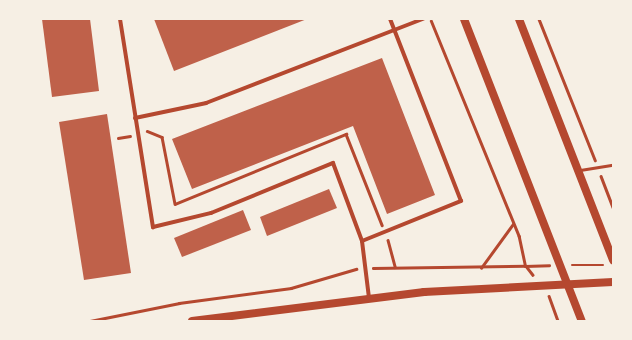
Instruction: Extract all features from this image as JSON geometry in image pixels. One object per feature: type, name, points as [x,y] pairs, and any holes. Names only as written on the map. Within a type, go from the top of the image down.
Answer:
[{"type":"main road","points":[[464,19],[582,321]]},
{"type":"main road","points":[[519,19],[613,260]]},
{"type":"main road","points":[[192,321],[369,298],[613,282]]},
{"type":"main road","points":[[235,321],[246,313]]},
{"type":"street","points":[[120,19],[152,227],[211,213],[333,163],[362,241],[369,298]]},
{"type":"street","points":[[362,241],[461,201],[390,19]]},
{"type":"street","points":[[135,118],[206,103],[423,19]]},
{"type":"lane","points":[[578,170],[613,165]]},
{"type":"path","points":[[539,19],[613,207]]},
{"type":"path","points":[[118,138],[151,130],[162,137],[175,204],[346,134],[385,231],[395,267]]},
{"type":"path","points":[[481,268],[514,224]]},
{"type":"path","points":[[570,265],[605,265]]},
{"type":"path","points":[[549,294],[558,321]]},
{"type":"building","points":[[42,19],[90,19],[99,91],[52,97]]},
{"type":"building","points":[[154,19],[307,19],[174,71]]},
{"type":"building","points":[[382,58],[435,195],[387,214],[353,126],[192,189],[172,139]]},
{"type":"building","points":[[107,114],[131,273],[84,280],[59,122]]},
{"type":"building","points":[[329,189],[337,208],[267,236],[260,217]]},
{"type":"building","points":[[243,210],[251,230],[182,257],[174,238]]}]
